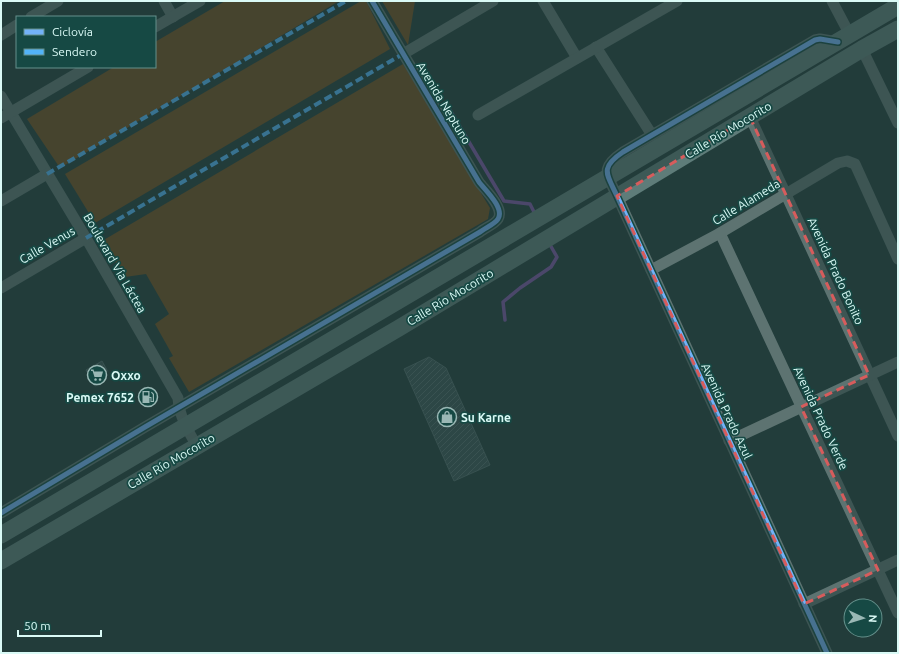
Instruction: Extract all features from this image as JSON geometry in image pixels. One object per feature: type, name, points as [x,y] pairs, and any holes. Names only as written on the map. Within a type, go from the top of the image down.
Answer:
[{"type":"main road","name":"Calle Río Mocorito","points":[[1,535],[898,6]]},
{"type":"main road","name":"Calle Río Mocorito","points":[[1,561],[399,328],[862,49],[898,29]]},
{"type":"street","points":[[33,16],[58,1]]},
{"type":"street","points":[[164,1],[173,17]]},
{"type":"street","points":[[156,26],[200,1]]},
{"type":"street","name":"Avenida Neptuno","points":[[178,408],[480,232],[497,220],[500,213],[498,207],[479,182],[372,1]]},
{"type":"street","points":[[403,54],[493,1]]},
{"type":"street","points":[[543,1],[577,58]]},
{"type":"street","points":[[478,115],[677,1]]},
{"type":"street","points":[[608,177],[607,168],[610,162],[622,152],[815,40],[844,38],[832,1]]},
{"type":"street","points":[[1,35],[16,26]]},
{"type":"street","points":[[596,47],[652,135]]},
{"type":"street","points":[[862,49],[898,123]]},
{"type":"street","points":[[6,115],[86,68]]},
{"type":"street","name":"Boulevard Vía Láctea","points":[[1,96],[6,115],[47,174],[86,238],[178,398],[178,408],[186,427],[197,446]]},
{"type":"street","name":"Avenida Prado Bonito","points":[[750,117],[898,436]]},
{"type":"street","name":"Calle Alameda","points":[[651,270],[720,233],[785,193],[838,163],[847,161],[855,164],[898,259]]},
{"type":"street","points":[[1,201],[47,174]]},
{"type":"street","name":"Avenida Prado Azul","points":[[608,177],[827,653]]},
{"type":"street","name":"Avenida Prado Verde","points":[[720,233],[898,613]]},
{"type":"street","name":"Calle Venus","points":[[1,288],[86,238]]},
{"type":"street","points":[[729,440],[898,362]]},
{"type":"street","points":[[1,513],[178,408]]},
{"type":"street","points":[[804,604],[898,560]]},
{"type":"highlighted area","points":[[750,117],[869,375],[801,407],[878,570],[804,604],[617,196]]},
{"type":"shaded area","points":[[225,1],[339,1],[60,168],[27,119],[112,68],[156,68],[156,41]]},
{"type":"shaded area","points":[[361,1],[366,1],[390,49],[95,223],[65,174]]},
{"type":"shaded area","points":[[382,1],[415,1],[408,45]]},
{"type":"shaded area","points":[[403,64],[490,208],[488,219],[189,392],[169,358],[173,356],[155,324],[169,314],[146,274],[125,277],[102,241]]},
{"type":"building","name":"Su Karne","points":[[429,357],[446,368],[490,465],[454,481],[404,369]]},
{"type":"building","name":"Oxxo","points":[[102,361],[107,370],[105,381],[95,386],[86,370]]},
{"type":"waterway","points":[[450,110],[504,201],[530,204],[535,214]]},
{"type":"waterway","points":[[505,320],[503,302],[520,288],[551,267],[557,257],[549,243]]},
{"type":"marked path","points":[[47,174],[346,1]]},
{"type":"marked path","points":[[86,238],[403,54]]},
{"type":"cycle path","points":[[1,513],[497,221],[499,215],[497,205],[479,182],[372,1]]},
{"type":"cycle path","points":[[827,653],[610,182],[607,172],[611,163],[623,152],[815,40],[820,39],[838,42]]},
{"type":"place","name":"Oxxo","points":[[97,375]]},
{"type":"place","name":"Pemex 7652","points":[[148,397]]},
{"type":"place","name":"Su Karne","points":[[447,417]]}]
